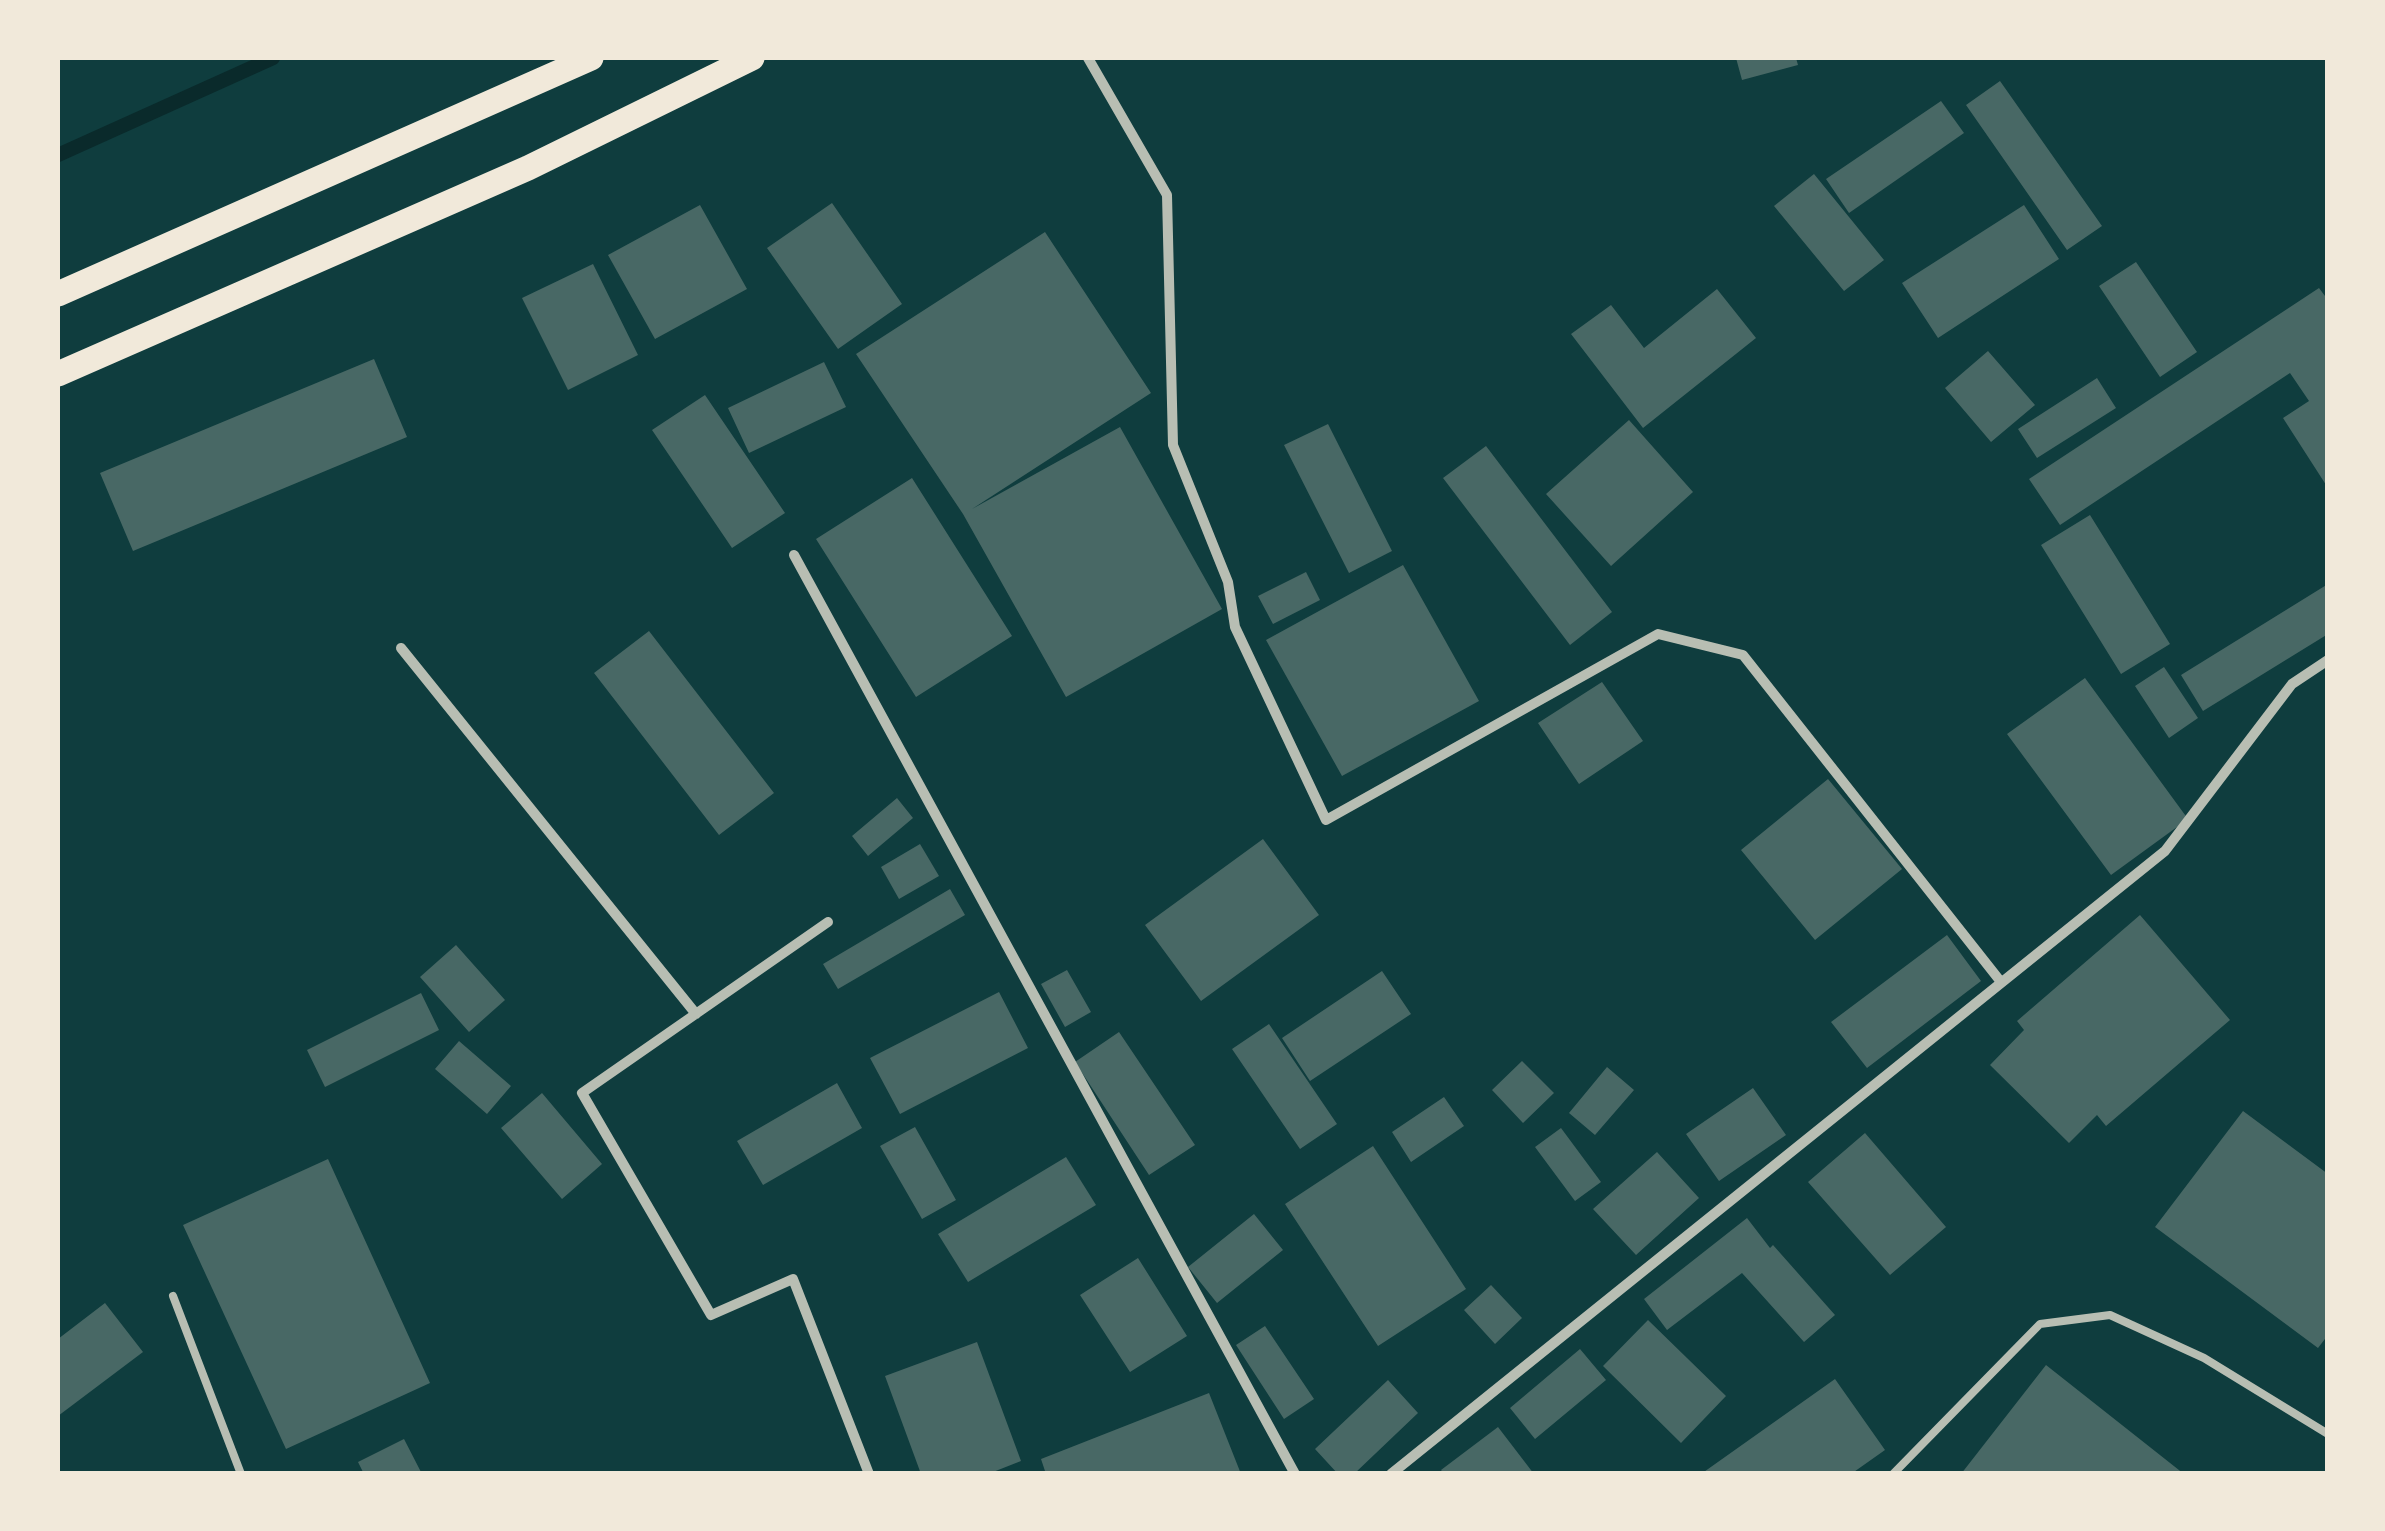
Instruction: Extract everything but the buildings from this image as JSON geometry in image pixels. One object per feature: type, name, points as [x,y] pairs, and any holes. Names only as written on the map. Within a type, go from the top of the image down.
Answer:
[{"type":"main road","points":[[58,294],[260,201],[497,102],[591,58]]},
{"type":"main road","points":[[58,374],[528,168],[752,58]]},
{"type":"street","points":[[1088,58],[1167,195],[1173,445],[1228,582],[1235,627],[1326,820],[1658,634],[1743,654],[2001,982]]},
{"type":"street","points":[[794,555],[1295,1474]]},
{"type":"street","points":[[401,648],[696,1014]]},
{"type":"street","points":[[1391,1474],[2164,850],[2292,684],[2328,660]]},
{"type":"street","points":[[828,922],[582,1093],[711,1315],[793,1279],[869,1474]]},
{"type":"lane","points":[[173,1296],[241,1474]]},
{"type":"lane","points":[[1893,1474],[2040,1324],[2110,1315],[2204,1358],[2328,1434]]},
{"type":"waterway","points":[[58,155],[273,58]]}]
